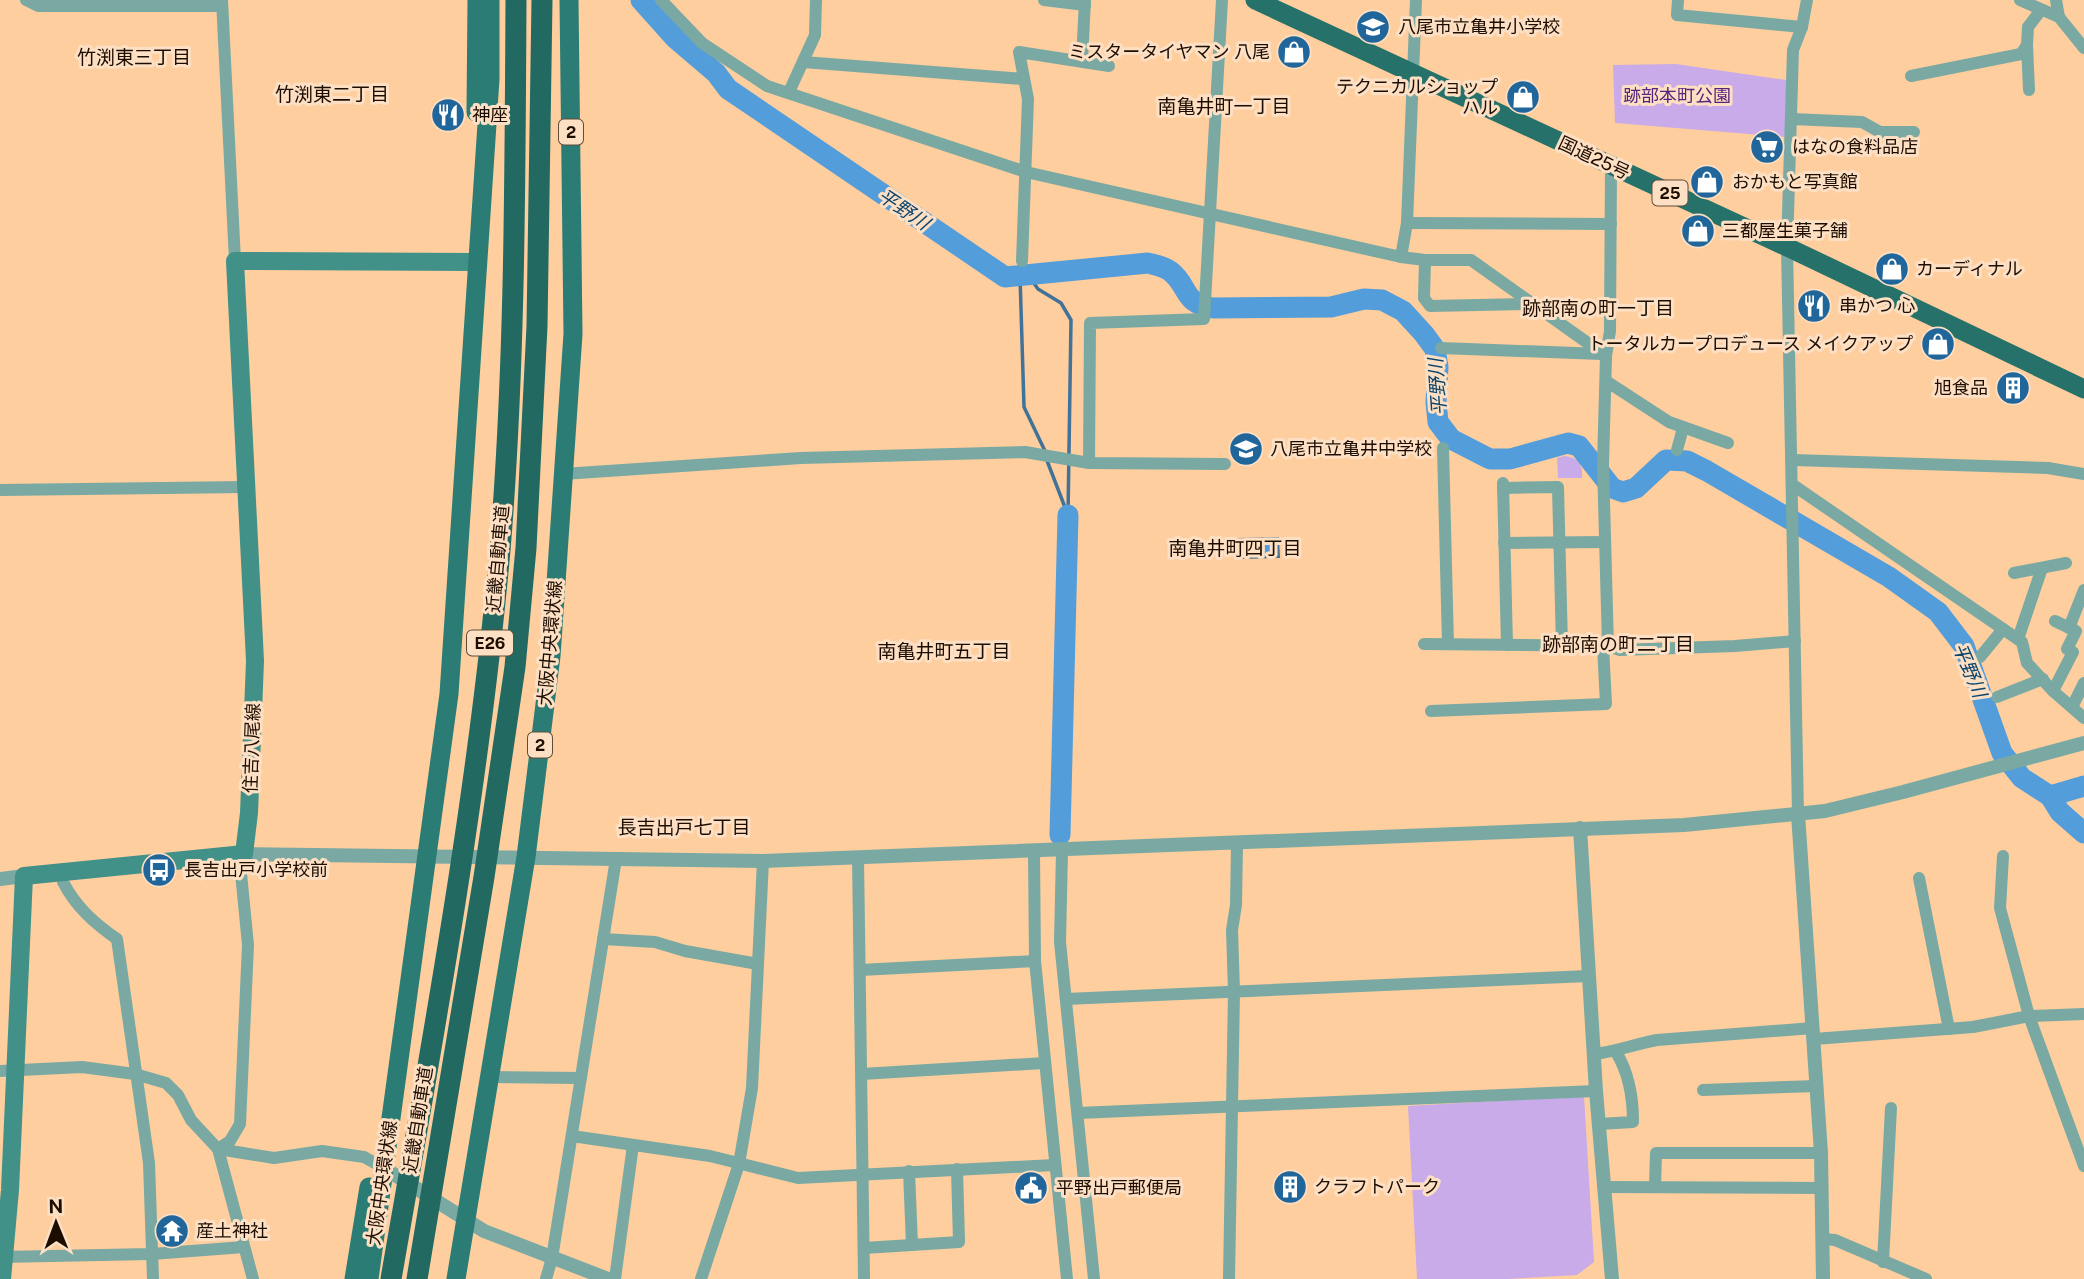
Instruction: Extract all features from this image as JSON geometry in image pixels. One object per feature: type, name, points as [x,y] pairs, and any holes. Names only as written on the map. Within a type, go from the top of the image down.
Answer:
[{"type":"highway","name":"近畿自動車道","points":[[391,1279],[475,772],[497,575],[508,438],[512,327],[516,0]]},
{"type":"highway","name":"近畿自動車道","points":[[417,1279],[485,877],[515,667],[526,548],[537,339],[542,0]]},
{"type":"highway","name":"国道25号","points":[[1255,0],[1787,247],[2084,389]]},
{"type":"main road","points":[[477,0],[475,107],[483,159]]},
{"type":"main road","name":"大阪中央環状線","points":[[369,1279],[449,694],[489,79],[490,0]]},
{"type":"main road","name":"大阪中央環状線","points":[[456,1279],[526,857],[551,656],[573,334],[569,0]]},
{"type":"main road","points":[[235,261],[478,262]]},
{"type":"main road","name":"住吉八尾線","points":[[235,261],[256,662],[249,813],[244,854]]},
{"type":"main road","points":[[2,1279],[10,1190],[7,1070],[24,876],[244,854]]},
{"type":"main road","points":[[354,1279],[369,1184],[384,1168]]},
{"type":"street","points":[[26,0],[38,6],[222,3],[235,261]]},
{"type":"street","points":[[662,0],[702,43],[767,86],[1026,172],[1401,257],[1471,261],[1604,355]]},
{"type":"street","points":[[789,92],[815,35],[816,0]]},
{"type":"street","points":[[1044,0],[1085,3],[1082,61]]},
{"type":"street","points":[[1089,463],[1090,323],[1205,320],[1222,0]]},
{"type":"street","points":[[1401,257],[1407,223],[1416,0]]},
{"type":"street","points":[[1678,0],[1677,15],[1802,27]]},
{"type":"street","points":[[1807,0],[1802,27],[1793,50],[1787,247],[1793,460],[1797,794],[1821,1153],[1823,1279]]},
{"type":"street","points":[[2020,0],[2059,18],[2084,48]]},
{"type":"street","points":[[2056,0],[2059,18]]},
{"type":"street","points":[[2029,90],[2026,45],[2030,22],[2040,10]]},
{"type":"street","points":[[1910,76],[2021,54],[2026,45]]},
{"type":"street","points":[[1022,261],[1028,99],[1019,52],[1109,66]]},
{"type":"street","points":[[803,62],[1023,79]]},
{"type":"street","points":[[1791,119],[1862,122],[1880,132],[1914,132]]},
{"type":"street","points":[[1431,711],[1606,704],[1604,355],[1610,331],[1611,165]]},
{"type":"street","points":[[1407,223],[1611,224]]},
{"type":"street","points":[[1425,260],[1424,298],[1430,306],[1531,304]]},
{"type":"street","points":[[1441,348],[1604,355]]},
{"type":"street","points":[[1606,381],[1683,428],[1728,443]]},
{"type":"street","points":[[1677,450],[1683,428]]},
{"type":"street","points":[[1443,448],[1448,644]]},
{"type":"street","points":[[564,474],[857,456],[1025,452],[1089,463],[1225,464]]},
{"type":"street","points":[[1793,460],[2048,468],[2084,474]]},
{"type":"street","points":[[1507,645],[1503,485],[1558,487],[1562,646]]},
{"type":"street","points":[[1793,485],[2022,642],[2027,663],[2084,718]]},
{"type":"street","points":[[0,490],[246,487]]},
{"type":"street","points":[[1504,543],[1605,542]]},
{"type":"street","points":[[2014,573],[2066,563]]},
{"type":"street","points":[[2018,639],[2042,568]]},
{"type":"street","points":[[2070,628],[2084,590]]},
{"type":"street","points":[[2053,691],[2073,652],[2067,649],[2076,631],[2055,621]]},
{"type":"street","points":[[1980,657],[2003,629]]},
{"type":"street","points":[[1424,644],[1606,646],[1633,650],[1795,641]]},
{"type":"street","points":[[1997,697],[2043,679]]},
{"type":"street","points":[[2072,707],[2084,683]]},
{"type":"street","points":[[218,1150],[230,1141],[240,1124],[248,945],[240,863],[244,854],[763,861],[1684,825],[1825,811],[2084,743]]},
{"type":"street","points":[[1580,828],[1596,1091],[1612,1279]]},
{"type":"street","points":[[1229,1279],[1234,992],[1232,930],[1236,905],[1237,844]]},
{"type":"street","points":[[1062,851],[1059,942],[1094,1279]]},
{"type":"street","points":[[1034,852],[1035,961],[1067,1279]]},
{"type":"street","points":[[2003,856],[2000,908],[2029,1016],[2084,1166]]},
{"type":"street","points":[[858,858],[864,1279]]},
{"type":"street","points":[[546,1279],[552,1258],[616,859]]},
{"type":"street","points":[[701,1279],[739,1164],[752,1088],[763,861]]},
{"type":"street","points":[[0,879],[24,876]]},
{"type":"street","points":[[1919,878],[1949,1030]]},
{"type":"street","points":[[63,882],[74,903],[99,927],[117,939],[121,956],[149,1163],[153,1279]]},
{"type":"street","points":[[603,939],[655,942],[685,951],[758,964]]},
{"type":"street","points":[[860,970],[1035,961]]},
{"type":"street","points":[[1066,999],[1589,976]]},
{"type":"street","points":[[1594,1054],[1616,1052],[1632,1045],[1657,1040],[1949,1030],[2029,1016],[2084,1014]]},
{"type":"street","points":[[1599,1124],[1633,1122],[1633,1103],[1625,1067],[1616,1052]]},
{"type":"street","points":[[862,1074],[1044,1063]]},
{"type":"street","points":[[7,1070],[82,1067],[135,1074],[172,1087],[191,1120],[218,1150],[253,1279]]},
{"type":"street","points":[[489,1077],[581,1078]]},
{"type":"street","points":[[1703,1090],[1817,1086]]},
{"type":"street","points":[[1078,1113],[1596,1091]]},
{"type":"street","points":[[1883,1262],[1891,1108]]},
{"type":"street","points":[[572,1136],[710,1156],[797,1178],[1055,1165]]},
{"type":"street","points":[[615,1279],[633,1145]]},
{"type":"street","points":[[218,1150],[274,1158],[322,1151],[363,1157],[484,1231],[608,1279]]},
{"type":"street","points":[[1655,1187],[1656,1153],[1821,1153]]},
{"type":"street","points":[[864,1248],[959,1242],[957,1169]]},
{"type":"street","points":[[909,1171],[912,1245]]},
{"type":"street","points":[[1604,1187],[1822,1188]]},
{"type":"street","points":[[1822,1239],[1835,1240],[1926,1279]]},
{"type":"street","points":[[2,1257],[152,1254],[244,1247]]},
{"type":"green space","name":"跡部本町公園","points":[[1676,64],[1786,80],[1786,137],[1615,123],[1613,65]]},
{"type":"green space","points":[[1564,456],[1579,462],[1582,478],[1558,478],[1557,458]]},
{"type":"green space","points":[[1584,1096],[1594,1262],[1577,1275],[1508,1279],[1417,1279],[1408,1106]]},
{"type":"water","points":[[1278,538],[1279,557],[1238,558],[1238,539]]},
{"type":"waterway","name":"平野川","points":[[641,0],[675,38],[716,73],[728,89],[1005,277],[1148,263],[1170,271],[1191,298],[1203,306],[1213,308],[1331,307],[1364,299],[1382,300],[1403,311],[1435,349],[1438,367],[1438,422],[1451,439],[1490,459],[1510,459],[1568,443],[1579,446],[1612,488],[1623,492],[1636,488],[1666,460],[1687,461],[1707,471],[1889,577],[1938,612],[1964,646],[2002,753],[2022,778],[2050,796],[2084,786]]},
{"type":"waterway","points":[[1028,275],[1038,289],[1061,303],[1071,320],[1068,515]]},
{"type":"waterway","points":[[1020,276],[1024,407],[1045,451]]},
{"type":"waterway","points":[[1046,458],[1066,510]]},
{"type":"waterway","points":[[1060,835],[1068,515]]},
{"type":"waterway","points":[[2050,796],[2060,812],[2084,833]]},
{"type":"place","name":"八尾市立亀井小学校","points":[[1373,27]]},
{"type":"place","name":"ミスタータイヤマン 八尾","points":[[1294,52]]},
{"type":"place","name":"テクニカルショップ ハル","points":[[1523,97]]},
{"type":"place","name":"神座","points":[[448,115]]},
{"type":"place","name":"はなの食料品店","points":[[1767,147]]},
{"type":"place","name":"おかもと写真館","points":[[1707,182]]},
{"type":"place","name":"三都屋生菓子舗","points":[[1698,231]]},
{"type":"place","name":"カーディナル","points":[[1892,269]]},
{"type":"place","name":"串かつ 心","points":[[1814,306]]},
{"type":"place","name":"トータルカープロデュース メイクアップ","points":[[1938,344]]},
{"type":"place","name":"旭食品","points":[[2013,388]]},
{"type":"place","name":"八尾市立亀井中学校","points":[[1246,449]]},
{"type":"place","name":"長吉出戸小学校前","points":[[159,870]]},
{"type":"place","name":"クラフトパーク","points":[[1290,1187]]},
{"type":"place","name":"平野出戸郵便局","points":[[1031,1188]]},
{"type":"place","name":"産土神社","points":[[172,1231]]},
{"type":"district","name":"竹渕東三丁目","points":[[134,57]]},
{"type":"district","name":"竹渕東二丁目","points":[[332,94]]},
{"type":"district","name":"南亀井町一丁目","points":[[1224,106]]},
{"type":"district","name":"跡部南の町一丁目","points":[[1598,308]]},
{"type":"district","name":"南亀井町四丁目","points":[[1235,548]]},
{"type":"district","name":"跡部南の町二丁目","points":[[1618,644]]},
{"type":"district","name":"南亀井町五丁目","points":[[944,651]]},
{"type":"district","name":"長吉出戸七丁目","points":[[684,827]]}]
